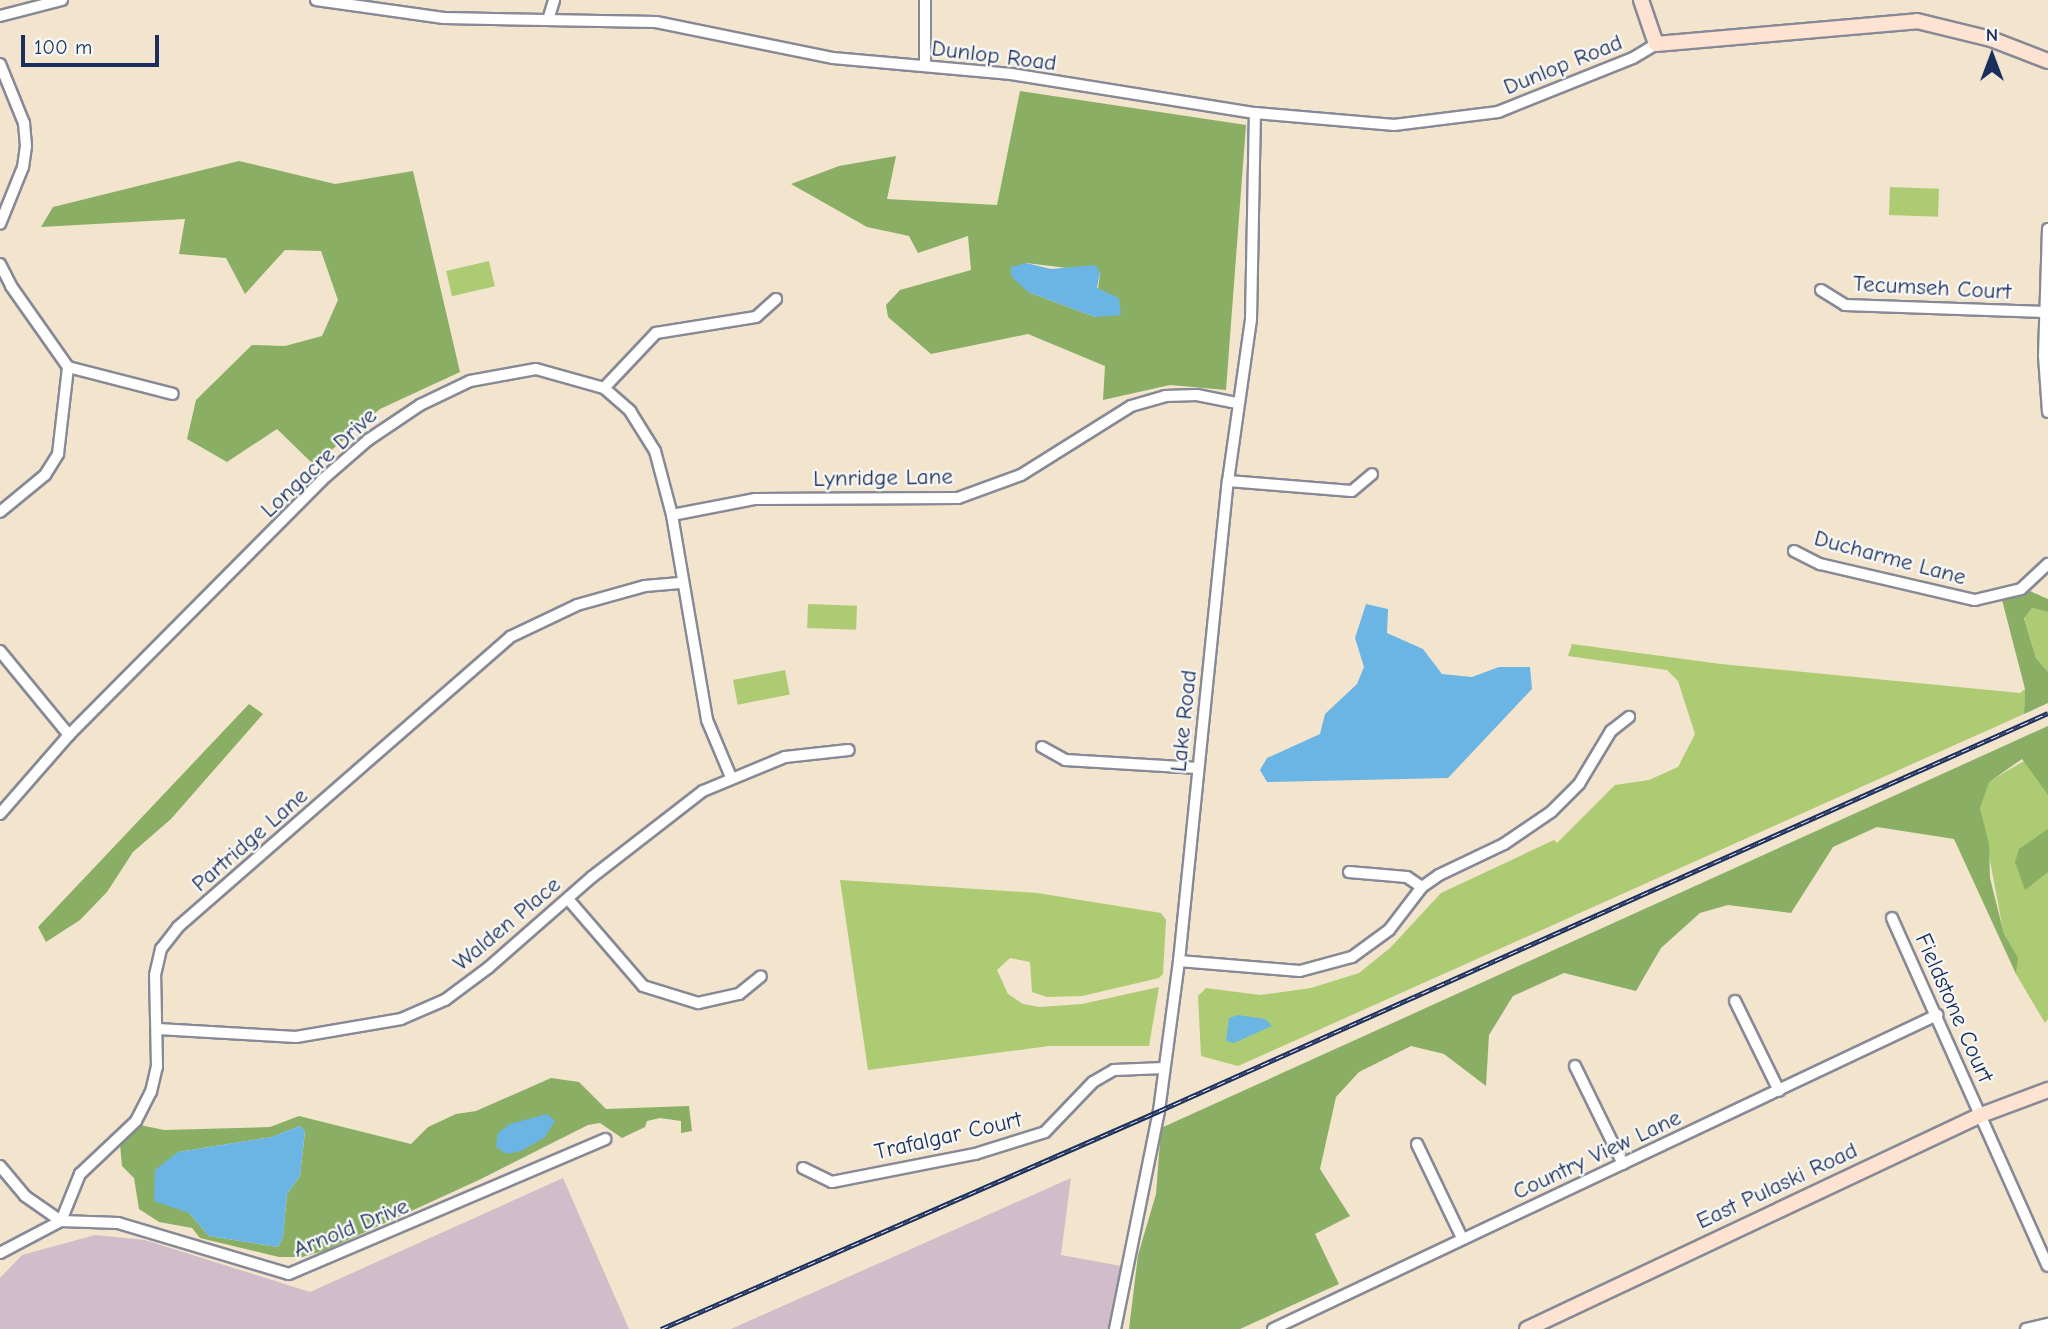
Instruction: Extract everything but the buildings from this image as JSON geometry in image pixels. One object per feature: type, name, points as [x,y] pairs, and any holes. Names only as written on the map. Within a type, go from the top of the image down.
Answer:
[{"type":"main road","points":[[1641,0],[1656,44],[1917,21],[1991,39],[2048,61]]},
{"type":"main road","name":"East Pulaski Road","points":[[1527,1329],[1981,1115],[2048,1090]]},
{"type":"street","points":[[0,16],[61,0]]},
{"type":"street","name":"Dunlop Road","points":[[316,0],[444,18],[656,22],[833,58],[1011,74],[1255,113],[1394,125],[1477,116],[1535,100],[1656,44]]},
{"type":"street","points":[[548,20],[554,0]]},
{"type":"street","points":[[925,0],[925,66]]},
{"type":"street","points":[[0,64],[24,123],[26,146],[23,167],[0,224]]},
{"type":"street","name":"Lake Road","points":[[1115,1329],[1156,1130],[1179,961],[1228,481],[1251,318],[1255,113]]},
{"type":"street","points":[[2048,229],[2045,312],[2048,412]]},
{"type":"street","points":[[0,264],[10,286],[68,367],[173,394]]},
{"type":"street","name":"Tecumseh Court","points":[[1821,290],[1845,306],[2045,312]]},
{"type":"street","points":[[604,388],[656,333],[756,317],[776,299]]},
{"type":"street","points":[[0,512],[46,475],[58,454],[68,367]]},
{"type":"street","name":"Longacre Drive","points":[[0,814],[69,734],[322,480],[396,419],[470,381],[514,371],[554,371],[604,388],[644,430],[661,470],[672,515],[707,720],[731,777]]},
{"type":"street","name":"Lynridge Lane","points":[[672,515],[755,499],[958,498],[1021,475],[1131,406],[1165,396],[1197,395],[1237,403]]},
{"type":"street","points":[[1228,481],[1352,491],[1372,474]]},
{"type":"street","name":"Ducharme Lane","points":[[1794,551],[1820,564],[1975,600],[2021,589],[2048,564]]},
{"type":"street","name":"Partridge Lane","points":[[61,1221],[80,1174],[136,1121],[151,1092],[158,1028],[155,975],[161,949],[178,927],[470,668],[510,637],[576,606],[645,586],[683,583]]},
{"type":"street","points":[[0,651],[69,734]]},
{"type":"street","points":[[1179,961],[1269,970],[1324,967],[1352,957],[1389,930],[1422,887],[1535,825],[1579,783],[1611,731],[1629,717]]},
{"type":"street","points":[[1042,747],[1065,760],[1198,768]]},
{"type":"street","name":"Walden Place","points":[[158,1028],[296,1037],[401,1019],[456,992],[672,813],[731,777],[785,757],[849,750]]},
{"type":"street","points":[[1349,872],[1407,877],[1422,887]]},
{"type":"street","points":[[568,900],[642,986],[652,990],[698,1003],[739,994],[761,976]]},
{"type":"street","name":"Fieldstone Court","points":[[1892,918],[2048,1266]]},
{"type":"street","points":[[1734,1001],[1779,1091]]},
{"type":"street","name":"Country View Lane","points":[[1273,1329],[1937,1016]]},
{"type":"street","points":[[1575,1066],[1623,1164]]},
{"type":"street","name":"Trafalgar Court","points":[[803,1168],[832,1181],[988,1151],[1045,1132],[1093,1082],[1114,1070],[1164,1068]]},
{"type":"street","name":"Arnold Drive","points":[[61,1221],[136,1227],[289,1274],[605,1139]]},
{"type":"street","points":[[1417,1144],[1462,1238]]},
{"type":"street","points":[[0,1166],[25,1196],[61,1221],[0,1253]]},
{"type":"street","points":[[2026,1329],[2048,1324]]},
{"type":"shaded area","points":[[563,1178],[629,1329],[0,1329],[0,1278],[22,1255],[95,1235],[145,1240],[310,1292]]},
{"type":"shaded area","points":[[1071,1178],[1061,1255],[1121,1266],[1108,1329],[731,1329]]},
{"type":"green space","points":[[1020,91],[1246,125],[1226,390],[1170,385],[1103,400],[1105,366],[1028,334],[931,354],[888,317],[886,305],[900,290],[971,270],[968,236],[918,253],[909,236],[867,227],[791,184],[839,166],[896,156],[887,199],[997,205]],"holes":[[[1026,263],[1100,272],[1095,317],[1028,292]]]},
{"type":"green space","points":[[239,161],[335,184],[413,171],[460,372],[380,409],[314,465],[277,429],[227,462],[187,439],[196,400],[252,345],[285,346],[322,336],[338,300],[321,251],[285,250],[245,294],[226,258],[179,254],[185,219],[41,227],[53,207]]},
{"type":"green space","points":[[1890,187],[1939,189],[1938,217],[1889,215]]},
{"type":"green space","points":[[489,261],[495,286],[452,296],[446,271]]},
{"type":"green space","points":[[2030,591],[2048,599],[2048,612],[2032,608],[2024,618],[2036,658],[2048,672],[2048,703],[2024,714],[2025,689],[2002,600]]},
{"type":"green space","points":[[808,604],[857,606],[856,630],[807,628]]},
{"type":"green space","points":[[2032,608],[2048,612],[2048,672],[2036,658],[2024,617]]},
{"type":"green space","points":[[1572,644],[1721,664],[2020,693],[2025,689],[2024,714],[1238,1066],[1201,1056],[1198,996],[1206,988],[1260,995],[1311,988],[1359,973],[1390,948],[1441,893],[1554,840],[1557,843],[1615,785],[1649,780],[1678,767],[1695,734],[1678,681],[1667,670],[1568,656]]},
{"type":"green space","points":[[785,670],[790,695],[738,705],[733,680]]},
{"type":"green space","points":[[249,704],[263,714],[171,819],[133,852],[107,892],[80,920],[46,942],[38,927]]},
{"type":"green space","points":[[2048,726],[2048,795],[2022,759],[1989,782],[1980,808],[1989,844],[1990,878],[2004,934],[2018,958],[2016,974],[1954,839],[1877,827],[1833,847],[1791,913],[1728,905],[1700,913],[1661,948],[1636,991],[1564,973],[1513,996],[1489,1035],[1486,1086],[1444,1054],[1411,1046],[1359,1072],[1336,1097],[1320,1169],[1350,1216],[1315,1234],[1339,1284],[1240,1329],[1129,1329],[1138,1255],[1156,1194],[1161,1128]]},
{"type":"green space","points":[[2048,747],[2048,1019],[2045,1023],[2016,974],[2017,958],[2004,935],[1980,808],[1988,782]]},
{"type":"green space","points":[[2048,829],[2048,872],[2025,890],[2015,862],[2019,849]]},
{"type":"green space","points":[[840,880],[1037,893],[1161,913],[1166,920],[1163,974],[1159,978],[1082,996],[1047,997],[1032,992],[1030,962],[1010,958],[997,970],[1008,994],[1023,1004],[1040,1007],[1082,1004],[1159,987],[1149,1046],[1049,1046],[868,1070]]},
{"type":"green space","points":[[551,1078],[579,1082],[606,1109],[689,1106],[692,1131],[681,1133],[681,1121],[660,1118],[647,1121],[645,1127],[622,1138],[600,1123],[588,1125],[481,1179],[324,1251],[302,1257],[279,1257],[200,1238],[192,1228],[159,1222],[139,1209],[134,1178],[122,1166],[120,1144],[140,1125],[164,1130],[270,1127],[299,1116],[411,1144],[428,1127],[456,1114],[476,1111]],"holes":[[[300,1126],[305,1131],[300,1176],[287,1194],[283,1237],[278,1247],[209,1236],[189,1213],[178,1152],[272,1137]]]},
{"type":"water","points":[[1026,263],[1051,269],[1095,265],[1100,272],[1097,288],[1119,298],[1121,315],[1095,317],[1028,292],[1011,276],[1011,267]]},
{"type":"water","points":[[1366,604],[1388,609],[1387,633],[1423,649],[1442,674],[1472,677],[1499,667],[1530,667],[1532,689],[1448,778],[1267,782],[1260,770],[1267,758],[1320,734],[1325,714],[1357,684],[1364,667],[1355,638]]},
{"type":"water","points":[[1238,1015],[1265,1019],[1272,1026],[1234,1043],[1226,1041],[1229,1018]]},
{"type":"water","points":[[547,1114],[555,1121],[544,1138],[521,1151],[507,1154],[496,1147],[498,1133],[510,1124]]},
{"type":"water","points":[[300,1126],[305,1131],[300,1176],[287,1194],[283,1237],[278,1247],[209,1236],[189,1213],[154,1201],[155,1170],[178,1152],[272,1137]]},
{"type":"railway","points":[[661,1329],[1159,1111],[2048,713]]}]
